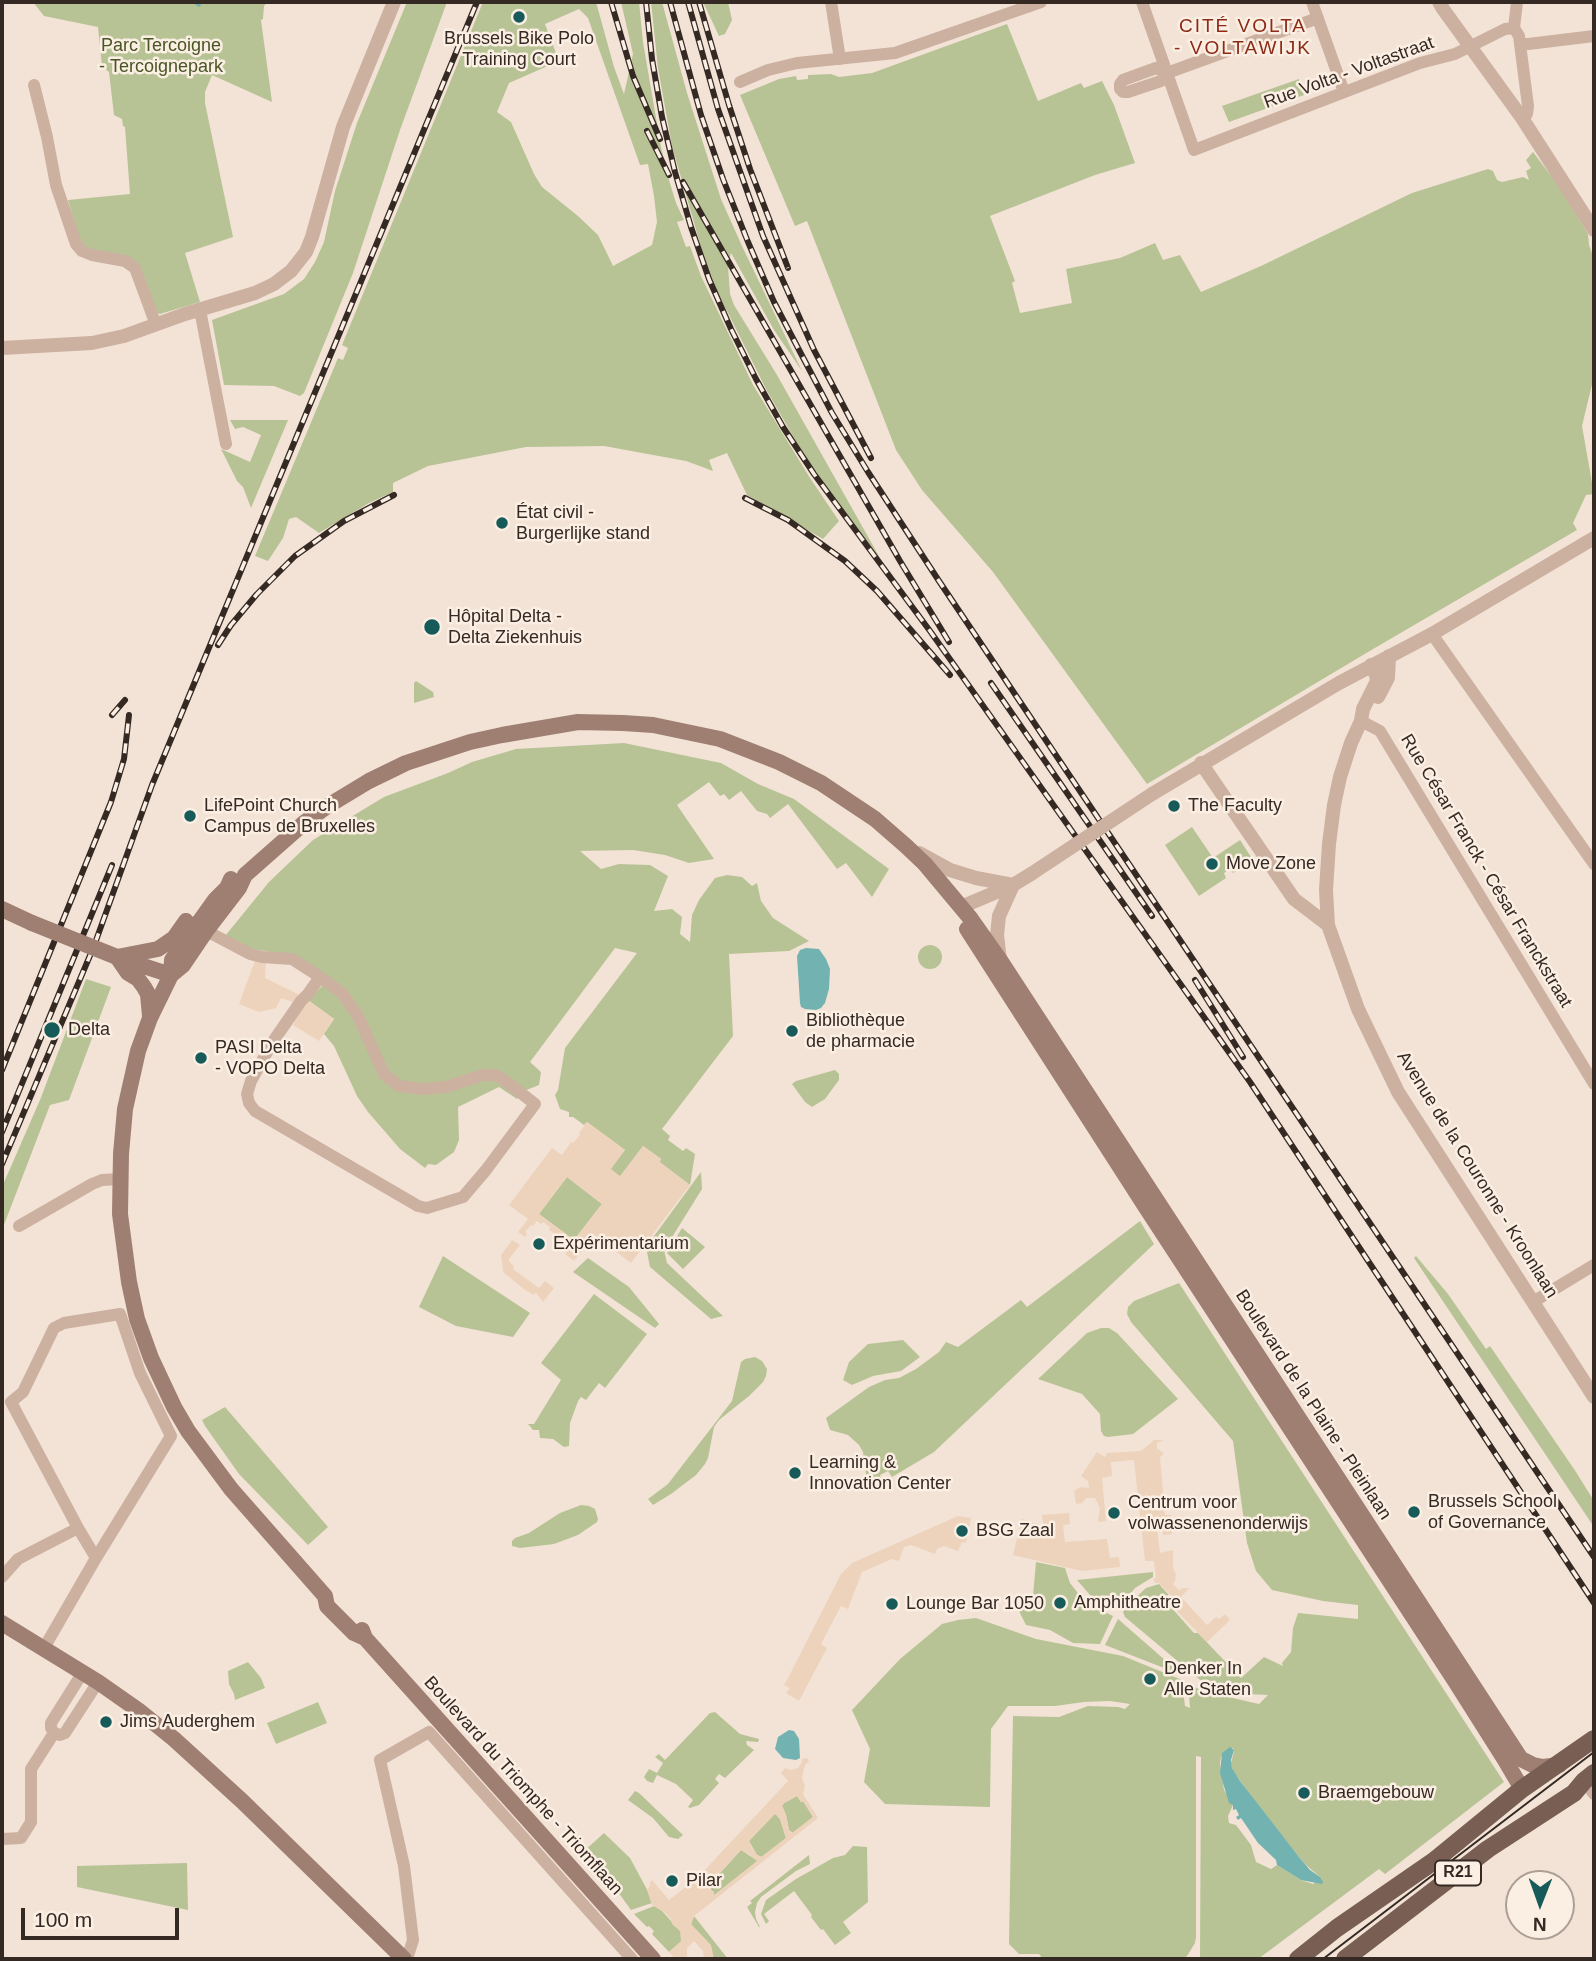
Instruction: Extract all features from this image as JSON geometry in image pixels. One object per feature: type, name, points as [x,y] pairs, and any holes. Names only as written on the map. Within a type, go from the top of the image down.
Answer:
[{"type":"main road","name":"Boulevard du Triomphe - Triomflaan","points":[[653,1959],[365,1638],[361,1627],[336,1600],[325,1596],[232,1489],[188,1431],[161,1381],[138,1319],[129,1282],[120,1214],[122,1132],[138,1051],[150,1018],[171,975],[172,960],[201,928],[215,900],[239,877],[326,807],[406,763],[475,741],[578,722],[674,728],[720,739],[754,751],[810,778],[875,819],[925,864],[961,907]]},
{"type":"main road","name":"Boulevard du Triomphe - Triomflaan","points":[[117,957],[158,949],[172,939],[204,895],[239,877]]},
{"type":"main road","name":"Boulevard de la Plaine - Pleinlaan","points":[[961,907],[1000,960],[1123,1159],[1511,1756],[1522,1789]]},
{"type":"main road","name":"Boulevard de la Plaine - Pleinlaan","points":[[961,907],[963,922],[973,940],[1123,1159]]},
{"type":"main road","points":[[2,909],[117,957],[171,975]]},
{"type":"main road","points":[[117,957],[128,973],[145,987],[150,1018]]},
{"type":"main road","points":[[2,1623],[44,1647],[138,1710],[205,1766],[406,1959]]},
{"type":"main road","name":"R21","points":[[1298,1959],[1337,1928],[1434,1861],[1522,1789],[1594,1738]]},
{"type":"main road","points":[[1511,1756],[1543,1767],[1559,1765]]},
{"type":"main road","name":"R21","points":[[1345,1959],[1488,1849],[1591,1783]]},
{"type":"street","points":[[2,348],[92,343],[124,336],[256,293],[291,271],[306,252],[312,237],[343,127],[394,2]]},
{"type":"street","points":[[831,2],[840,59]]},
{"type":"street","points":[[740,82],[797,63],[895,53],[1041,2]]},
{"type":"street","points":[[1142,2],[1167,72],[1318,18]]},
{"type":"street","points":[[1312,2],[1344,92]]},
{"type":"street","points":[[1439,2],[1522,118],[1594,230]]},
{"type":"street","points":[[1517,2],[1514,28],[1519,36],[1528,106],[1527,114],[1522,118]]},
{"type":"street","name":"Rue Volta - Voltastraat","points":[[1167,72],[1195,150],[1420,62],[1455,54],[1504,29],[1514,28]]},
{"type":"street","points":[[1520,45],[1594,36]]},
{"type":"street","points":[[34,85],[55,185],[76,244],[82,251],[125,261],[135,268],[156,325]]},
{"type":"street","points":[[200,310],[226,444]]},
{"type":"street","points":[[961,907],[1013,885],[1201,763],[1371,665],[1432,634],[1594,538]]},
{"type":"street","points":[[1432,634],[1594,864]]},
{"type":"street","name":"Avenue de la Couronne - Kroonlaan","points":[[1361,721],[1371,710],[1388,678],[1389,656]]},
{"type":"street","name":"Avenue de la Couronne - Kroonlaan","points":[[1371,665],[1377,681],[1363,709],[1334,806],[1326,890],[1328,925],[1358,1009],[1398,1092],[1594,1397]]},
{"type":"street","name":"Rue César Franck - César Franckstraat","points":[[1361,721],[1380,731],[1594,1084]]},
{"type":"street","points":[[1201,763],[1294,899],[1328,925]]},
{"type":"street","points":[[906,846],[950,870],[1013,885]]},
{"type":"street","points":[[1000,960],[997,935],[999,916],[1013,885]]},
{"type":"street","points":[[201,928],[250,954],[292,960],[320,977],[342,993],[358,1016],[384,1074],[399,1086],[423,1089],[446,1087],[483,1075],[495,1075],[536,1104],[463,1197],[427,1208],[418,1206],[255,1111],[249,1103],[247,1094],[251,1081],[272,1043],[320,977]]},
{"type":"street","points":[[19,1226],[92,1184],[120,1179]]},
{"type":"street","points":[[1533,1302],[1594,1265]]},
{"type":"street","points":[[44,1647],[171,1436],[140,1373],[120,1314],[64,1323],[54,1328],[23,1392],[11,1402],[96,1558]]},
{"type":"street","points":[[2,1577],[18,1559],[78,1528]]},
{"type":"street","points":[[83,1672],[51,1723],[54,1733],[65,1733],[98,1682]]},
{"type":"street","name":"Boulevard du Triomphe - Triomflaan","points":[[406,1959],[413,1940],[404,1866],[380,1760],[429,1732],[632,1959]]},
{"type":"street","points":[[2,1839],[21,1838],[31,1822],[32,1769],[54,1733]]},
{"type":"green space","name":"Parc Tercoigne - Tercoignepark","points":[[33,2],[267,2],[261,20],[272,102],[212,75],[205,92],[233,237],[185,253],[200,302],[157,313],[142,271],[84,246],[79,238],[68,200],[130,194],[125,127],[122,119],[114,115],[109,72],[102,66],[98,27],[44,16]]},
{"type":"green space","points":[[407,2],[447,2],[400,130],[353,273],[304,393],[300,396],[274,386],[224,385],[212,320],[284,294],[304,279],[315,262],[324,242],[335,191],[357,123]]},
{"type":"green space","points":[[483,2],[596,2],[624,94],[633,54],[621,2],[639,2],[661,147],[676,203],[684,220],[677,222],[686,247],[690,246],[701,276],[753,385],[839,521],[823,539],[747,495],[727,453],[709,460],[713,471],[686,461],[604,446],[526,447],[428,466],[393,483],[393,492],[319,533],[296,517],[289,519],[283,538],[268,561],[255,556],[338,358],[343,360],[348,348],[342,345]],"holes":[[[579,9],[588,18],[640,165],[648,164],[657,222],[652,245],[613,266],[598,235],[542,187],[511,122],[497,112],[509,83],[559,61],[545,24]]]},
{"type":"green space","points":[[651,2],[662,2],[687,93],[721,199],[802,371],[774,330],[731,253],[728,266],[730,294],[734,305],[777,375],[880,558],[822,481],[794,438],[767,391],[709,275],[672,146],[658,68]]},
{"type":"green space","points":[[703,2],[728,2],[732,20],[725,34],[719,36]]},
{"type":"green space","points":[[1007,24],[1038,101],[1081,83],[1084,88],[1102,81],[1114,105],[1135,163],[1095,175],[990,216],[1015,281],[1012,283],[1020,313],[1072,303],[1066,269],[1120,258],[1155,243],[1163,260],[1180,255],[1201,292],[1412,193],[1488,169],[1502,182],[1523,177],[1529,180],[1526,171],[1531,168],[1526,160],[1533,152],[1558,185],[1588,234],[1594,259],[1594,376],[1582,426],[1594,494],[1586,495],[1573,523],[1577,530],[1147,784],[993,572],[922,490],[896,450],[807,221],[795,226],[740,95],[779,79],[796,76],[797,80],[808,79],[808,75],[831,74],[839,77],[872,73]]},
{"type":"green space","points":[[1299,79],[1304,95],[1229,122],[1222,106]]},
{"type":"green space","points":[[230,420],[288,420],[251,508],[243,487],[237,481],[221,449],[250,462],[261,435],[243,427],[235,429]]},
{"type":"green space","points":[[416,681],[433,692],[434,697],[414,703]]},
{"type":"green space","points":[[624,743],[721,763],[758,784],[794,799],[889,869],[872,897],[846,863],[837,869],[788,804],[770,818],[757,811],[741,791],[729,800],[724,794],[720,796],[709,782],[677,805],[714,859],[689,863],[665,855],[633,850],[580,851],[601,869],[619,864],[650,865],[668,876],[654,911],[672,909],[682,917],[680,934],[690,942],[692,915],[699,900],[715,878],[727,875],[742,877],[752,886],[757,883],[761,901],[773,918],[809,941],[789,951],[729,954],[733,1036],[662,1129],[670,1136],[668,1140],[683,1151],[686,1148],[695,1154],[690,1185],[643,1146],[620,1177],[595,1183],[625,1150],[587,1122],[584,1125],[569,1117],[569,1112],[560,1109],[555,1095],[565,1048],[637,953],[615,948],[530,1062],[541,1072],[539,1085],[524,1091],[517,1099],[499,1087],[458,1107],[459,1140],[454,1152],[436,1165],[428,1164],[425,1168],[400,1149],[357,1096],[334,1046],[324,1034],[334,1019],[308,1000],[323,985],[277,953],[252,949],[225,936],[269,882],[313,840],[384,797],[472,762],[516,749]]},
{"type":"green space","name":"Move Zone","points":[[1192,827],[1213,858],[1240,840],[1253,860],[1233,873],[1230,869],[1224,873],[1226,878],[1199,896],[1165,845]]},
{"type":"green space","points":[[930,945],[938,949],[942,957],[938,965],[930,969],[922,965],[918,957],[922,949]]},
{"type":"green space","points":[[86,979],[111,987],[69,1100],[50,1105],[2,1230],[2,1187],[40,1100]]},
{"type":"green space","points":[[835,1070],[839,1074],[839,1080],[825,1099],[812,1107],[792,1084],[796,1081]]},
{"type":"green space","points":[[701,1172],[702,1189],[664,1250],[667,1263],[723,1316],[711,1319],[650,1267],[646,1247]]},
{"type":"green space","points":[[567,1177],[602,1204],[574,1240],[539,1214]]},
{"type":"green space","points":[[1140,1221],[1154,1244],[934,1452],[892,1477],[888,1471],[880,1475],[882,1481],[864,1489],[859,1488],[866,1474],[863,1452],[848,1435],[830,1430],[826,1418],[869,1387],[885,1380],[899,1378],[916,1369],[939,1352],[946,1342],[958,1347],[1021,1300],[1027,1307]]},
{"type":"green space","points":[[682,1228],[705,1247],[683,1269],[667,1253]]},
{"type":"green space","points":[[443,1256],[530,1313],[513,1337],[456,1326],[419,1307]]},
{"type":"green space","points":[[1416,1256],[1448,1294],[1486,1349],[1490,1346],[1576,1472],[1594,1501],[1594,1527],[1414,1258]]},
{"type":"green space","points":[[588,1258],[629,1287],[659,1324],[655,1328],[573,1272]]},
{"type":"green space","points":[[1179,1283],[1504,1782],[1385,1874],[1379,1869],[1258,1959],[1200,1959],[1201,1757],[1196,1756],[1196,1937],[1187,1956],[1184,1959],[1043,1959],[1039,1954],[1019,1954],[1009,1944],[1013,1716],[1059,1717],[1088,1706],[1125,1709],[1130,1704],[1110,1701],[1055,1706],[1008,1706],[991,1729],[990,1807],[885,1804],[864,1782],[870,1749],[852,1710],[900,1659],[942,1624],[976,1618],[1036,1639],[1123,1656],[1182,1680],[1185,1706],[1190,1708],[1188,1683],[1202,1691],[1259,1704],[1268,1695],[1247,1694],[1205,1684],[1125,1617],[1123,1612],[1127,1606],[1146,1588],[1159,1584],[1168,1594],[1169,1605],[1241,1678],[1264,1657],[1283,1666],[1282,1663],[1291,1652],[1293,1628],[1298,1613],[1358,1619],[1358,1605],[1272,1590],[1256,1571],[1247,1543],[1233,1441],[1131,1322],[1127,1314],[1128,1307],[1134,1301]],"holes":[[[1233,1748],[1231,1764],[1233,1771],[1270,1822],[1305,1864],[1320,1877],[1313,1884],[1277,1865],[1271,1869],[1256,1862],[1251,1845],[1236,1825],[1229,1823],[1228,1816],[1233,1805],[1224,1790],[1220,1763],[1221,1757]]]},
{"type":"green space","points":[[594,1294],[647,1334],[605,1388],[599,1383],[586,1400],[581,1397],[578,1401],[570,1423],[569,1446],[564,1447],[553,1439],[540,1438],[539,1430],[533,1430],[528,1424],[534,1424],[561,1380],[541,1363]]},
{"type":"green space","points":[[1109,1328],[1117,1333],[1178,1399],[1133,1434],[1104,1436],[1100,1414],[1082,1394],[1038,1379],[1087,1333]]},
{"type":"green space","points":[[903,1340],[920,1357],[901,1371],[873,1376],[852,1385],[843,1380],[849,1362],[868,1344]]},
{"type":"green space","points":[[755,1357],[762,1361],[767,1369],[763,1382],[719,1420],[714,1427],[708,1458],[696,1475],[653,1505],[648,1499],[668,1484],[732,1401],[741,1362]]},
{"type":"green space","points":[[225,1407],[328,1527],[308,1545],[239,1474],[205,1426],[202,1420]]},
{"type":"green space","points":[[581,1505],[595,1509],[598,1519],[578,1535],[554,1544],[520,1548],[512,1546],[515,1538],[529,1533],[560,1513]]},
{"type":"green space","name":"Amphitheatre","points":[[1036,1562],[1065,1568],[1070,1583],[1085,1602],[1113,1616],[1100,1644],[1073,1643],[1050,1630],[1026,1625],[1019,1611],[1026,1606],[1032,1607]]},
{"type":"green space","points":[[1153,1572],[1153,1577],[1135,1588],[1118,1609],[1090,1595],[1077,1580]]},
{"type":"green space","points":[[1118,1619],[1182,1675],[1105,1645]]},
{"type":"green space","points":[[248,1662],[261,1678],[265,1688],[235,1700],[228,1671]]},
{"type":"green space","points":[[318,1702],[327,1723],[276,1744],[267,1723]]},
{"type":"green space","points":[[715,1712],[740,1734],[759,1739],[758,1742],[746,1741],[754,1750],[725,1778],[719,1774],[715,1779],[719,1783],[699,1805],[690,1808],[688,1807],[693,1800],[676,1784],[657,1775],[653,1783],[644,1777],[649,1769],[657,1773],[663,1763],[655,1757],[659,1754],[665,1760],[710,1713]]},
{"type":"green space","points":[[635,1791],[683,1835],[678,1839],[669,1837],[653,1818],[628,1800]]},
{"type":"green space","points":[[797,1796],[813,1817],[793,1833],[789,1830],[782,1806]]},
{"type":"green space","points":[[775,1813],[780,1819],[786,1838],[762,1857],[757,1855],[749,1841]]},
{"type":"green space","points":[[604,1833],[630,1858],[652,1903],[631,1910],[583,1852]]},
{"type":"green space","points":[[853,1846],[867,1847],[868,1902],[843,1922],[851,1933],[835,1945],[811,1917],[794,1891],[764,1914],[769,1921],[766,1924],[761,1914],[766,1900],[796,1879],[833,1858],[845,1855]]},
{"type":"green space","points":[[741,1850],[758,1861],[714,1896],[709,1885]]},
{"type":"green space","points":[[809,1855],[810,1864],[761,1897],[755,1912],[759,1927],[747,1907],[752,1903],[750,1901]]},
{"type":"green space","points":[[187,1863],[188,1910],[77,1887],[77,1866]]},
{"type":"green space","points":[[654,1906],[681,1932],[681,1942],[669,1952],[652,1934],[654,1931],[634,1914]]},
{"type":"green space","points":[[694,1916],[728,1959],[713,1958],[710,1945],[691,1925]]},
{"type":"shaded area","points":[[256,958],[266,961],[265,978],[302,996],[296,1003],[281,998],[276,1008],[259,1012],[239,1004]]},
{"type":"shaded area","points":[[308,1000],[334,1019],[319,1041],[293,1025],[295,1022],[292,1020]]},
{"type":"shaded area","points":[[587,1122],[625,1150],[611,1169],[620,1176],[643,1146],[690,1185],[631,1263],[594,1235],[574,1261],[565,1254],[571,1247],[568,1242],[549,1230],[550,1227],[543,1222],[541,1224],[537,1221],[531,1225],[525,1232],[525,1237],[518,1232],[528,1219],[509,1205],[552,1148],[562,1155]],"holes":[[[567,1177],[602,1204],[574,1240],[539,1214]]]},
{"type":"shaded area","points":[[512,1240],[520,1245],[509,1259],[513,1269],[539,1288],[545,1281],[554,1288],[543,1302],[536,1293],[534,1295],[525,1290],[503,1272],[501,1255]]},
{"type":"shaded area","points":[[1154,1440],[1164,1440],[1157,1443],[1157,1448],[1164,1454],[1160,1457],[1164,1504],[1170,1504],[1170,1509],[1164,1510],[1165,1515],[1171,1515],[1172,1534],[1163,1535],[1162,1527],[1157,1528],[1160,1553],[1173,1550],[1173,1568],[1176,1574],[1173,1584],[1179,1590],[1189,1588],[1181,1597],[1207,1625],[1216,1617],[1219,1619],[1225,1614],[1230,1620],[1207,1642],[1169,1603],[1169,1594],[1159,1583],[1155,1583],[1154,1561],[1145,1561],[1134,1460],[1111,1462],[1112,1476],[1102,1478],[1106,1521],[1098,1522],[1100,1508],[1095,1498],[1086,1498],[1082,1503],[1076,1504],[1074,1491],[1080,1487],[1089,1488],[1088,1481],[1081,1476],[1097,1452],[1105,1457],[1107,1453],[1141,1451]]},
{"type":"shaded area","points":[[1069,1513],[1070,1524],[1063,1525],[1065,1542],[1107,1539],[1110,1558],[1119,1557],[1120,1567],[1082,1571],[1013,1555],[1022,1519],[1037,1523],[1039,1530],[1044,1529],[1042,1515]]},
{"type":"shaded area","points":[[958,1516],[971,1518],[966,1543],[962,1542],[958,1551],[944,1546],[937,1549],[935,1554],[911,1545],[904,1547],[899,1561],[892,1559],[862,1572],[848,1609],[841,1606],[821,1644],[827,1648],[799,1701],[786,1693],[790,1688],[784,1685],[841,1574],[852,1563]]},
{"type":"shaded area","points":[[807,1758],[809,1761],[805,1765],[802,1778],[805,1786],[803,1794],[818,1818],[694,1916],[691,1924],[711,1945],[714,1959],[704,1959],[703,1951],[694,1941],[687,1948],[687,1959],[675,1959],[669,1952],[681,1941],[680,1931],[663,1911],[652,1905],[647,1890],[651,1884],[649,1883],[652,1880],[669,1900],[691,1883],[689,1879],[698,1871],[701,1874],[788,1781],[781,1773],[785,1768],[798,1768],[802,1759]],"holes":[[[797,1796],[813,1817],[792,1833],[782,1806]],[[775,1814],[780,1819],[786,1838],[761,1857],[749,1841]],[[741,1850],[757,1861],[714,1895],[709,1884]]]},
{"type":"water","points":[[819,949],[830,969],[825,1003],[816,1010],[805,1009],[800,1003],[797,956],[800,950]]},
{"type":"water","points":[[789,1730],[794,1731],[799,1739],[800,1758],[796,1760],[783,1758],[775,1749],[778,1737]]},
{"type":"water","points":[[1230,1747],[1234,1750],[1232,1768],[1240,1781],[1299,1857],[1320,1877],[1322,1884],[1301,1880],[1277,1865],[1276,1860],[1258,1843],[1241,1818],[1238,1820],[1236,1817],[1239,1815],[1229,1803],[1220,1773],[1222,1753]]},
{"type":"waterway","points":[[195,2],[199,5]]},
{"type":"tram line","points":[[1323,1959],[1594,1752]]},
{"type":"railway","points":[[2,1164],[94,946],[152,785],[477,2]]},
{"type":"railway","points":[[611,2],[633,76],[660,139]]},
{"type":"railway","points":[[646,2],[662,117],[691,227],[709,279],[731,329],[783,427],[1250,1082],[1594,1603]]},
{"type":"railway","points":[[670,2],[701,115],[723,179],[774,302],[832,413],[939,581],[1594,1557]]},
{"type":"railway","points":[[688,2],[718,109],[763,236],[814,350],[871,458]]},
{"type":"railway","points":[[699,2],[750,169],[788,268]]},
{"type":"railway","points":[[647,131],[669,175]]},
{"type":"railway","points":[[683,182],[949,642]]},
{"type":"railway","points":[[218,645],[257,594],[295,556],[344,521],[394,495]]},
{"type":"railway","points":[[745,498],[788,520],[845,561],[877,591],[950,675]]},
{"type":"railway","points":[[991,683],[1152,916]]},
{"type":"railway","points":[[112,715],[125,700]]},
{"type":"railway","points":[[2,1070],[111,802],[124,759],[129,715]]},
{"type":"railway","points":[[2,1132],[112,865]]},
{"type":"railway","points":[[1195,980],[1243,1057]]},
{"type":"place","name":"Brussels Bike Polo Training Court","points":[[519,17]]},
{"type":"place","name":"État civil - Burgerlijke stand","points":[[502,523]]},
{"type":"place","name":"Hôpital Delta - Delta Ziekenhuis","points":[[432,627]]},
{"type":"place","name":"The Faculty","points":[[1174,806]]},
{"type":"place","name":"LifePoint Church Campus de Bruxelles","points":[[190,816]]},
{"type":"place","name":"Move Zone","points":[[1212,864]]},
{"type":"place","name":"Delta","points":[[52,1030]]},
{"type":"place","name":"Bibliothèque de pharmacie","points":[[792,1031]]},
{"type":"place","name":"PASI Delta - VOPO Delta","points":[[201,1058]]},
{"type":"place","name":"Expérimentarium","points":[[539,1244]]},
{"type":"place","name":"Learning & Innovation Center","points":[[795,1473]]},
{"type":"place","name":"Brussels School of Governance","points":[[1414,1512]]},
{"type":"place","name":"Centrum voor volwassenenonderwijs","points":[[1114,1513]]},
{"type":"place","name":"BSG Zaal","points":[[962,1531]]},
{"type":"place","name":"Amphitheatre","points":[[1060,1603]]},
{"type":"place","name":"Lounge Bar 1050","points":[[892,1604]]},
{"type":"place","name":"Denker In Alle Staten","points":[[1150,1679]]},
{"type":"place","name":"Jims Auderghem","points":[[106,1722]]},
{"type":"place","name":"Braemgebouw","points":[[1304,1793]]},
{"type":"place","name":"Pilar","points":[[672,1881]]},
{"type":"district","name":"CITÉ VOLTA - VOLTAWIJK","points":[[1243,38]]}]
